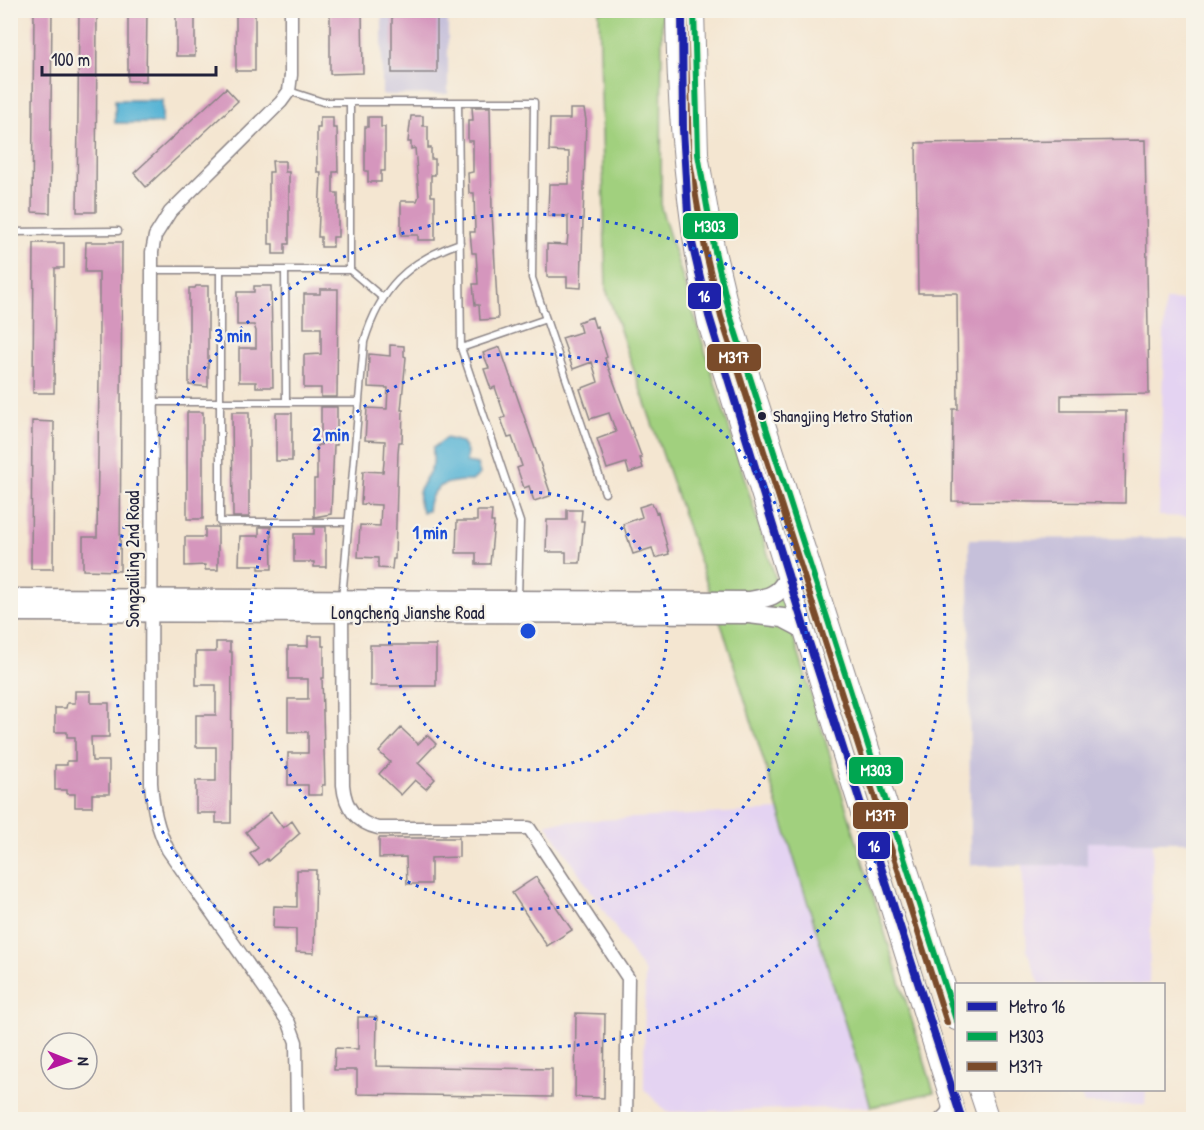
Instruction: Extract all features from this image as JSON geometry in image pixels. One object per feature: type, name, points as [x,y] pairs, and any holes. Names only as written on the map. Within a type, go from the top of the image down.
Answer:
[{"type":"main road","points":[[676,10],[680,134],[693,248],[708,323],[955,1110]]},
{"type":"main road","points":[[694,10],[698,154],[714,246],[730,315],[955,1014]]},
{"type":"main road","points":[[980,1091],[989,1119]]},
{"type":"street","points":[[289,91],[291,10]]},
{"type":"street","name":"Songzailing 2nd Road","points":[[289,91],[281,102],[161,223],[152,252],[151,783],[158,830],[168,850],[289,1023],[296,1042],[297,1119]]},
{"type":"street","name":"Longcheng Jianshe Road","points":[[517,607],[750,601],[775,595],[782,589],[787,579]]},
{"type":"street","name":"Longcheng Jianshe Road","points":[[10,598],[151,605],[517,607],[765,615],[783,618],[802,628]]},
{"type":"street","name":"Longcheng Jianshe Road","points":[[10,612],[151,605]]},
{"type":"street","points":[[342,606],[343,785],[349,807],[358,819],[378,828],[529,828],[628,978],[626,1119]]},
{"type":"street","points":[[940,1119],[955,1110]]},
{"type":"lane","points":[[289,91],[323,102],[534,102],[532,278],[605,493]]},
{"type":"lane","points":[[350,102],[350,270]]},
{"type":"lane","points":[[458,102],[461,348],[520,522],[517,607]]},
{"type":"lane","points":[[10,232],[118,231]]},
{"type":"lane","points":[[342,606],[364,342],[371,319],[382,298],[416,263],[437,251],[460,243]]},
{"type":"lane","points":[[152,270],[350,270],[382,298]]},
{"type":"lane","points":[[220,270],[220,522],[349,522]]},
{"type":"lane","points":[[285,270],[286,402]]},
{"type":"lane","points":[[461,348],[546,319]]},
{"type":"lane","points":[[152,402],[359,402]]},
{"type":"shaded area","points":[[382,11],[448,11],[448,94],[382,95]]},
{"type":"shaded area","points":[[1165,300],[1193,301],[1193,517],[1159,516]]},
{"type":"shaded area","points":[[1193,538],[1193,842],[1087,842],[1087,865],[970,865],[969,539]]},
{"type":"shaded area","points":[[779,810],[871,1107],[666,1112],[644,1089],[645,973],[546,823]]},
{"type":"shaded area","points":[[1087,842],[1153,842],[1149,983],[1040,983],[1027,951],[1022,865],[1087,865]]},
{"type":"shaded area","points":[[1079,1091],[1146,1091],[1145,1105],[1084,1104]]},
{"type":"green space","points":[[599,11],[662,11],[661,208],[934,1092],[871,1107],[726,639],[606,289]]},
{"type":"water","points":[[115,100],[162,100],[162,123],[115,123]]},
{"type":"water","points":[[446,438],[461,442],[467,451],[466,462],[477,464],[480,474],[472,481],[456,481],[437,489],[432,495],[428,511],[423,512],[419,504],[420,489],[432,467],[433,448]]},
{"type":"building","points":[[34,10],[52,10],[50,213],[32,212]]},
{"type":"building","points":[[79,10],[97,10],[96,212],[77,212]]},
{"type":"building","points":[[128,10],[147,10],[146,81],[128,81]]},
{"type":"building","points":[[176,10],[195,10],[195,56],[176,56]]},
{"type":"building","points":[[236,10],[255,10],[255,71],[236,71]]},
{"type":"building","points":[[330,10],[362,10],[363,73],[330,74]]},
{"type":"building","points":[[392,10],[437,10],[437,73],[392,73]]},
{"type":"building","points":[[226,88],[238,101],[146,187],[134,173]]},
{"type":"building","points":[[472,107],[490,107],[492,211],[498,319],[480,320],[479,305],[475,305],[473,284],[478,284],[476,253],[472,253],[470,232],[475,232],[474,193],[469,193],[468,173],[473,172],[473,141],[468,141],[468,120],[473,120]]},
{"type":"building","points":[[570,109],[584,109],[586,120],[581,288],[567,287],[567,277],[547,277],[547,244],[567,245],[568,234],[568,216],[548,216],[549,184],[569,184],[569,152],[549,151],[550,119],[570,119]]},
{"type":"building","points":[[411,116],[423,116],[423,126],[428,126],[428,148],[431,148],[431,159],[435,159],[435,175],[431,175],[431,196],[435,196],[435,240],[418,240],[418,235],[401,235],[401,201],[417,201],[419,196],[415,148],[411,149],[411,142],[408,142]]},
{"type":"building","points":[[320,117],[333,117],[333,128],[337,128],[338,172],[333,172],[333,193],[338,193],[338,237],[333,237],[333,247],[321,247],[321,237],[318,237],[321,172],[317,172],[317,128],[320,128]]},
{"type":"building","points":[[368,117],[381,117],[381,127],[385,127],[385,171],[381,171],[381,182],[368,182],[368,171],[365,171],[365,127],[368,127]]},
{"type":"building","points":[[1145,140],[1149,394],[1061,395],[1061,411],[1126,411],[1125,503],[952,501],[953,409],[958,409],[957,293],[918,293],[916,143]]},
{"type":"building","points":[[272,161],[285,161],[285,172],[289,172],[289,244],[285,244],[285,254],[273,254],[273,244],[269,244],[269,172],[273,172]]},
{"type":"building","points":[[86,242],[122,242],[120,571],[83,570],[83,537],[97,537],[99,377],[99,272],[85,272]]},
{"type":"building","points":[[34,243],[64,243],[64,268],[55,268],[54,393],[33,393]]},
{"type":"building","points":[[208,286],[208,387],[189,385],[189,288]]},
{"type":"building","points":[[254,286],[271,286],[273,387],[256,387],[256,382],[239,382],[239,348],[256,348],[256,331],[254,325],[237,325],[237,292],[254,292]]},
{"type":"building","points":[[320,289],[338,289],[337,397],[321,397],[321,388],[304,388],[304,355],[321,354],[321,328],[304,328],[304,294],[320,294]]},
{"type":"building","points":[[592,317],[642,458],[640,458],[643,468],[629,473],[626,463],[607,469],[597,439],[616,432],[609,413],[590,419],[580,389],[598,382],[592,362],[573,369],[562,338],[581,332],[578,322]]},
{"type":"building","points":[[390,345],[404,346],[406,357],[401,410],[403,410],[402,442],[399,442],[398,452],[395,559],[393,559],[392,569],[378,568],[378,558],[358,557],[360,525],[380,526],[381,505],[361,504],[363,471],[383,472],[384,462],[385,441],[365,440],[367,408],[387,409],[388,388],[368,387],[369,354],[390,356]]},
{"type":"building","points":[[500,347],[550,492],[550,496],[534,501],[529,486],[524,488],[517,468],[522,466],[512,437],[508,438],[501,419],[505,417],[495,387],[491,389],[484,369],[489,368],[483,353]]},
{"type":"building","points":[[321,407],[337,407],[337,445],[334,445],[331,514],[314,517],[317,445],[321,445]]},
{"type":"building","points":[[187,412],[203,412],[203,519],[187,519]]},
{"type":"building","points":[[232,412],[249,412],[249,517],[233,517]]},
{"type":"building","points":[[276,413],[292,413],[292,461],[276,461]]},
{"type":"building","points":[[32,421],[54,422],[53,569],[31,569]]},
{"type":"building","points":[[652,503],[656,513],[658,512],[669,554],[655,558],[652,548],[633,554],[623,524],[642,517],[639,507]]},
{"type":"building","points":[[567,510],[582,510],[581,521],[584,521],[580,563],[566,563],[566,552],[546,552],[547,520],[567,520]]},
{"type":"building","points":[[477,511],[492,511],[491,522],[494,522],[490,564],[476,564],[476,553],[456,553],[457,521],[477,521]]},
{"type":"building","points":[[205,527],[218,527],[218,570],[205,570],[205,565],[185,566],[185,537],[205,537]]},
{"type":"building","points":[[259,527],[271,527],[272,569],[259,569],[259,565],[239,565],[240,536],[259,536]]},
{"type":"building","points":[[314,527],[326,527],[326,567],[314,567],[314,562],[294,562],[294,534],[314,534]]},
{"type":"building","points":[[308,636],[322,636],[322,646],[324,646],[324,678],[322,678],[325,785],[322,785],[322,795],[308,795],[308,785],[288,785],[288,753],[308,753],[308,732],[288,732],[288,699],[308,699],[308,679],[288,679],[288,646],[308,646]]},
{"type":"building","points":[[216,642],[230,642],[230,652],[232,652],[231,823],[216,823],[216,813],[196,813],[196,781],[216,781],[216,747],[196,747],[196,715],[216,715],[216,685],[196,685],[196,652],[216,652]]},
{"type":"building","points":[[370,645],[436,645],[436,686],[370,686]]},
{"type":"building","points":[[75,691],[91,691],[91,703],[109,703],[109,737],[91,737],[92,761],[109,761],[109,794],[92,794],[92,807],[75,807],[75,794],[67,794],[67,790],[55,790],[55,765],[67,765],[67,761],[75,761],[75,737],[67,737],[67,732],[55,732],[55,708],[66,708],[67,703],[75,703]]},
{"type":"building","points":[[401,728],[418,744],[427,735],[436,744],[418,763],[435,779],[426,789],[415,780],[401,795],[379,774],[390,762],[379,752]]},
{"type":"building","points":[[271,812],[283,828],[292,821],[300,833],[268,861],[267,859],[259,865],[250,854],[258,848],[246,832]]},
{"type":"building","points":[[379,838],[459,838],[459,857],[431,858],[431,884],[407,884],[406,857],[379,858]]},
{"type":"building","points":[[297,870],[316,870],[314,953],[296,952],[296,929],[273,928],[274,906],[297,907]]},
{"type":"building","points":[[536,877],[572,930],[547,946],[512,893]]},
{"type":"building","points":[[576,1013],[605,1014],[604,1098],[575,1097]]},
{"type":"building","points":[[358,1017],[377,1017],[376,1066],[552,1069],[552,1097],[357,1094],[357,1070],[334,1070],[335,1048],[358,1049]]},
{"type":"metro line","name":"16","points":[[682,10],[683,129],[689,230],[709,316],[798,608],[962,1120]]},
{"type":"transit line","name":"M317","points":[[685,10],[689,156],[705,249],[721,317],[947,1023]]},
{"type":"transit line","name":"M303","points":[[694,10],[698,154],[714,247],[730,315],[955,1017]]},
{"type":"place","name":"Shangjing Metro Station","points":[[762,416]]}]
